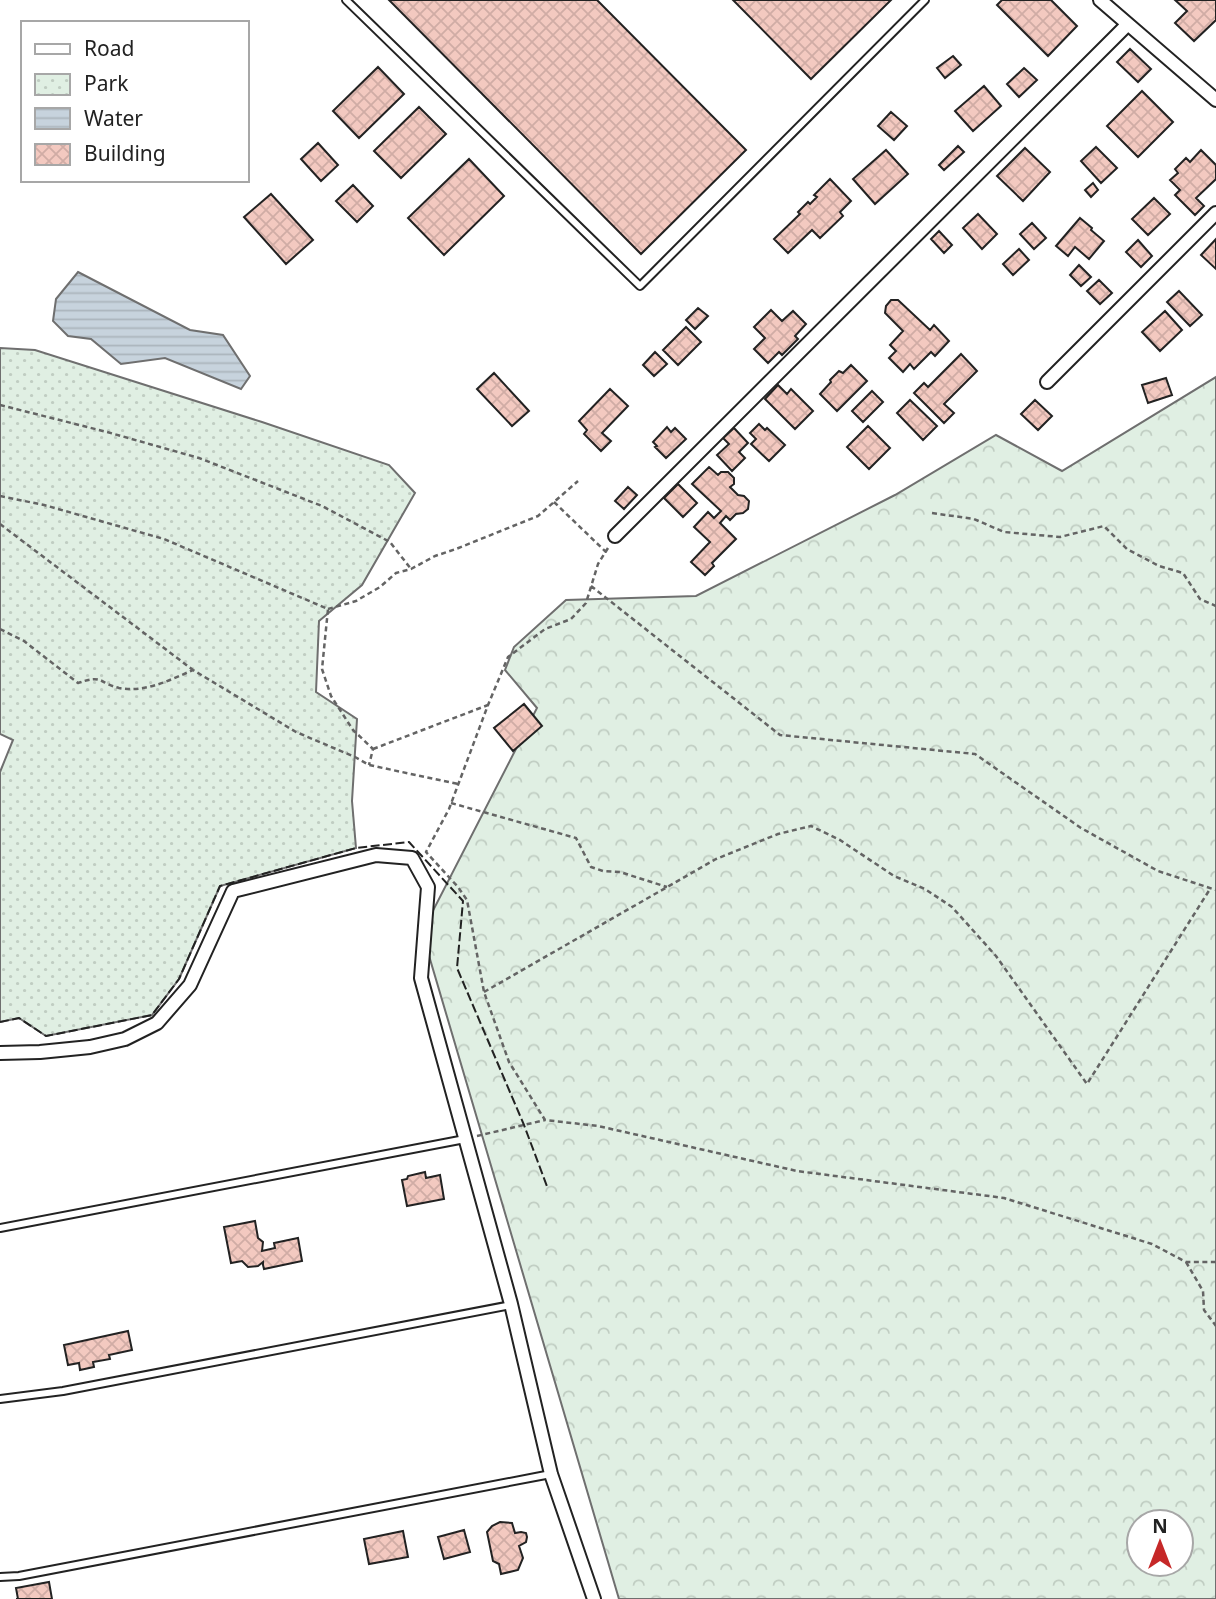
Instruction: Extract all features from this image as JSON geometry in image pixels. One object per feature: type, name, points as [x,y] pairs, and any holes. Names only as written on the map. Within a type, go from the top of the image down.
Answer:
[{"type":"street","points":[[1100,0],[1216,100]]},
{"type":"street","points":[[615,536],[1127,25]]},
{"type":"street","points":[[1047,382],[1216,213]]},
{"type":"street","points":[[0,1054],[90,1047],[125,1039],[157,1023],[190,985],[233,891],[376,855],[412,858],[428,887],[421,978],[511,1304],[551,1474],[594,1599]]},
{"type":"lane","points":[[346,0],[640,286],[925,0]]},
{"type":"lane","points":[[0,1228],[465,1139]]},
{"type":"lane","points":[[0,1399],[63,1391],[511,1304]]},
{"type":"lane","points":[[0,1577],[33,1573],[551,1474]]},
{"type":"path","points":[[0,405],[198,458],[321,506],[390,542],[411,569]]},
{"type":"path","points":[[0,496],[44,505],[164,539],[328,609],[356,601],[380,587],[396,573],[538,516],[578,481]]},
{"type":"path","points":[[554,502],[606,552]]},
{"type":"path","points":[[932,513],[974,519],[1004,532],[1060,537],[1104,526],[1127,549],[1159,566],[1183,573],[1200,599],[1216,606]]},
{"type":"path","points":[[0,524],[193,670],[296,732],[369,765],[458,784]]},
{"type":"path","points":[[545,1120],[509,1062],[484,992],[467,900],[426,852],[449,809],[508,657],[545,629],[570,619],[586,603],[598,564],[615,536]]},
{"type":"path","points":[[591,586],[780,735],[975,754],[1081,828],[1158,871],[1216,890]]},
{"type":"path","points":[[328,609],[322,669],[331,696],[353,730],[373,748]]},
{"type":"path","points":[[0,629],[24,641],[78,683],[92,678],[119,688],[149,688],[193,670]]},
{"type":"path","points":[[373,748],[488,705]]},
{"type":"path","points":[[369,765],[373,748]]},
{"type":"path","points":[[451,803],[576,838],[591,867],[620,872],[667,887]]},
{"type":"path","points":[[484,992],[716,859],[778,834],[811,826],[840,841],[894,876],[925,889],[951,907],[996,956],[1087,1084],[1210,889]]},
{"type":"path","points":[[465,1139],[545,1120],[598,1126],[797,1171],[1004,1198],[1152,1244],[1186,1262],[1216,1262]]},
{"type":"path","points":[[1186,1262],[1203,1291],[1204,1310],[1216,1326]]},
{"type":"green space","points":[[0,348],[35,350],[389,465],[415,493],[362,585],[319,621],[316,692],[357,719],[352,801],[356,848],[220,886],[179,979],[152,1015],[46,1036],[19,1018],[0,1022],[0,772],[13,740],[0,734]]},
{"type":"green space","points":[[1216,377],[1216,1599],[619,1599],[422,932],[537,708],[505,670],[514,647],[566,600],[696,596],[895,495],[996,435],[1062,471]]},
{"type":"water","points":[[78,272],[190,330],[223,335],[250,376],[241,389],[165,358],[121,364],[91,339],[68,336],[53,321],[56,299]]},
{"type":"building","points":[[389,0],[597,0],[746,150],[641,254]]},
{"type":"building","points":[[733,0],[891,0],[811,79]]},
{"type":"building","points":[[1002,0],[1051,0],[1077,26],[1048,56],[997,5]]},
{"type":"building","points":[[1175,0],[1216,0],[1216,20],[1194,41],[1175,23],[1187,11]]},
{"type":"building","points":[[1130,49],[1151,69],[1138,82],[1117,62]]},
{"type":"building","points":[[953,56],[961,65],[945,78],[937,68]]},
{"type":"building","points":[[378,67],[404,94],[359,138],[333,111]]},
{"type":"building","points":[[1024,68],[1037,80],[1019,97],[1007,84]]},
{"type":"building","points":[[984,86],[1001,106],[973,131],[955,111]]},
{"type":"building","points":[[1142,91],[1173,122],[1138,157],[1107,126]]},
{"type":"building","points":[[419,107],[446,134],[401,178],[374,151]]},
{"type":"building","points":[[891,112],[907,126],[894,140],[878,126]]},
{"type":"building","points":[[318,143],[338,165],[321,181],[301,159]]},
{"type":"building","points":[[958,146],[964,152],[944,170],[939,165]]},
{"type":"building","points":[[1096,147],[1117,168],[1101,183],[1081,161]]},
{"type":"building","points":[[1025,148],[1050,172],[1023,201],[997,176]]},
{"type":"building","points":[[886,150],[908,174],[875,204],[853,179]]},
{"type":"building","points":[[1201,150],[1216,165],[1216,179],[1196,198],[1204,206],[1195,215],[1175,195],[1180,190],[1170,180],[1178,173],[1175,169],[1186,158],[1190,162]]},
{"type":"building","points":[[469,159],[504,196],[444,255],[408,218]]},
{"type":"building","points":[[830,179],[851,201],[840,212],[843,216],[820,238],[812,230],[788,253],[774,239],[800,214],[798,212],[808,202],[810,204],[817,197],[814,195]]},
{"type":"building","points":[[1093,183],[1098,190],[1091,197],[1085,190]]},
{"type":"building","points":[[353,185],[373,206],[357,222],[336,201]]},
{"type":"building","points":[[271,194],[313,240],[286,264],[244,217]]},
{"type":"building","points":[[1154,198],[1170,214],[1148,235],[1132,219]]},
{"type":"building","points":[[978,214],[997,234],[982,249],[963,228]]},
{"type":"building","points":[[1080,218],[1104,241],[1089,259],[1075,247],[1068,256],[1056,246]]},
{"type":"building","points":[[1032,223],[1046,238],[1034,249],[1020,234]]},
{"type":"building","points":[[939,231],[952,245],[944,253],[931,239]]},
{"type":"building","points":[[1216,239],[1216,269],[1201,255]]},
{"type":"building","points":[[1138,240],[1152,256],[1141,267],[1126,252]]},
{"type":"building","points":[[1019,249],[1029,260],[1013,275],[1003,264]]},
{"type":"building","points":[[1079,265],[1091,277],[1081,286],[1070,275]]},
{"type":"building","points":[[1099,280],[1112,293],[1100,304],[1087,291]]},
{"type":"building","points":[[1179,291],[1202,315],[1190,326],[1167,302]]},
{"type":"building","points":[[891,300],[898,300],[930,330],[934,325],[949,341],[935,356],[931,352],[914,369],[910,364],[903,372],[889,358],[896,351],[890,345],[903,331],[885,313]]},
{"type":"building","points":[[698,308],[708,316],[695,329],[686,320]]},
{"type":"building","points":[[771,310],[782,321],[793,311],[806,324],[795,336],[798,339],[782,355],[779,352],[768,363],[754,349],[765,338],[754,327]]},
{"type":"building","points":[[1165,311],[1182,330],[1160,351],[1142,332]]},
{"type":"building","points":[[686,327],[701,342],[678,365],[663,350]]},
{"type":"building","points":[[655,352],[667,364],[654,376],[643,365]]},
{"type":"building","points":[[961,354],[977,371],[944,404],[954,413],[944,423],[914,393],[924,383],[928,387]]},
{"type":"building","points":[[851,365],[867,381],[837,411],[820,394],[839,371],[843,373]]},
{"type":"building","points":[[494,373],[529,411],[512,426],[477,389]]},
{"type":"building","points":[[1166,378],[1172,395],[1148,403],[1142,385]]},
{"type":"building","points":[[778,385],[787,394],[791,389],[813,411],[795,429],[765,399]]},
{"type":"building","points":[[610,389],[628,406],[602,433],[611,441],[601,451],[584,434],[587,430],[579,421]]},
{"type":"building","points":[[872,391],[883,402],[863,422],[852,411]]},
{"type":"building","points":[[910,400],[937,426],[923,440],[897,413]]},
{"type":"building","points":[[1035,400],[1052,416],[1038,430],[1021,414]]},
{"type":"building","points":[[759,424],[785,445],[769,461],[751,444],[756,439],[750,433]]},
{"type":"building","points":[[868,426],[890,448],[869,469],[847,447]]},
{"type":"building","points":[[667,427],[671,432],[675,428],[686,439],[666,458],[653,442]]},
{"type":"building","points":[[734,428],[748,443],[739,452],[745,458],[732,471],[717,455],[729,444],[723,438]]},
{"type":"building","points":[[709,467],[718,475],[728,472],[734,478],[734,484],[730,487],[749,501],[748,509],[743,513],[736,514],[730,520],[726,516],[720,523],[736,539],[712,563],[714,566],[705,575],[691,562],[710,542],[694,527],[708,512],[714,518],[721,511],[692,484]]},
{"type":"building","points":[[678,484],[697,503],[683,517],[664,498]]},
{"type":"building","points":[[628,487],[637,495],[624,509],[615,501]]},
{"type":"building","points":[[524,704],[542,726],[513,751],[494,728]]},
{"type":"building","points":[[425,1172],[426,1178],[440,1175],[444,1199],[407,1206],[402,1180]]},
{"type":"building","points":[[255,1221],[258,1238],[263,1242],[262,1251],[275,1248],[274,1243],[298,1238],[302,1261],[264,1269],[263,1262],[258,1266],[248,1267],[242,1261],[231,1263],[224,1227]]},
{"type":"building","points":[[128,1331],[132,1350],[109,1355],[110,1359],[93,1362],[94,1367],[80,1370],[79,1363],[68,1365],[64,1345]]},
{"type":"building","points":[[500,1522],[512,1523],[515,1533],[526,1533],[527,1537],[526,1542],[519,1546],[523,1558],[518,1570],[501,1574],[499,1564],[493,1561],[487,1532]]},
{"type":"building","points":[[464,1530],[470,1552],[444,1559],[438,1537]]},
{"type":"building","points":[[403,1531],[408,1557],[369,1564],[364,1539]]},
{"type":"building","points":[[49,1582],[52,1599],[18,1599],[16,1588]]},
{"type":"fence","points":[[0,1022],[19,1018],[46,1036],[152,1015],[179,979],[220,886],[356,848],[409,842],[463,901],[457,968],[524,1125],[548,1189]]}]
